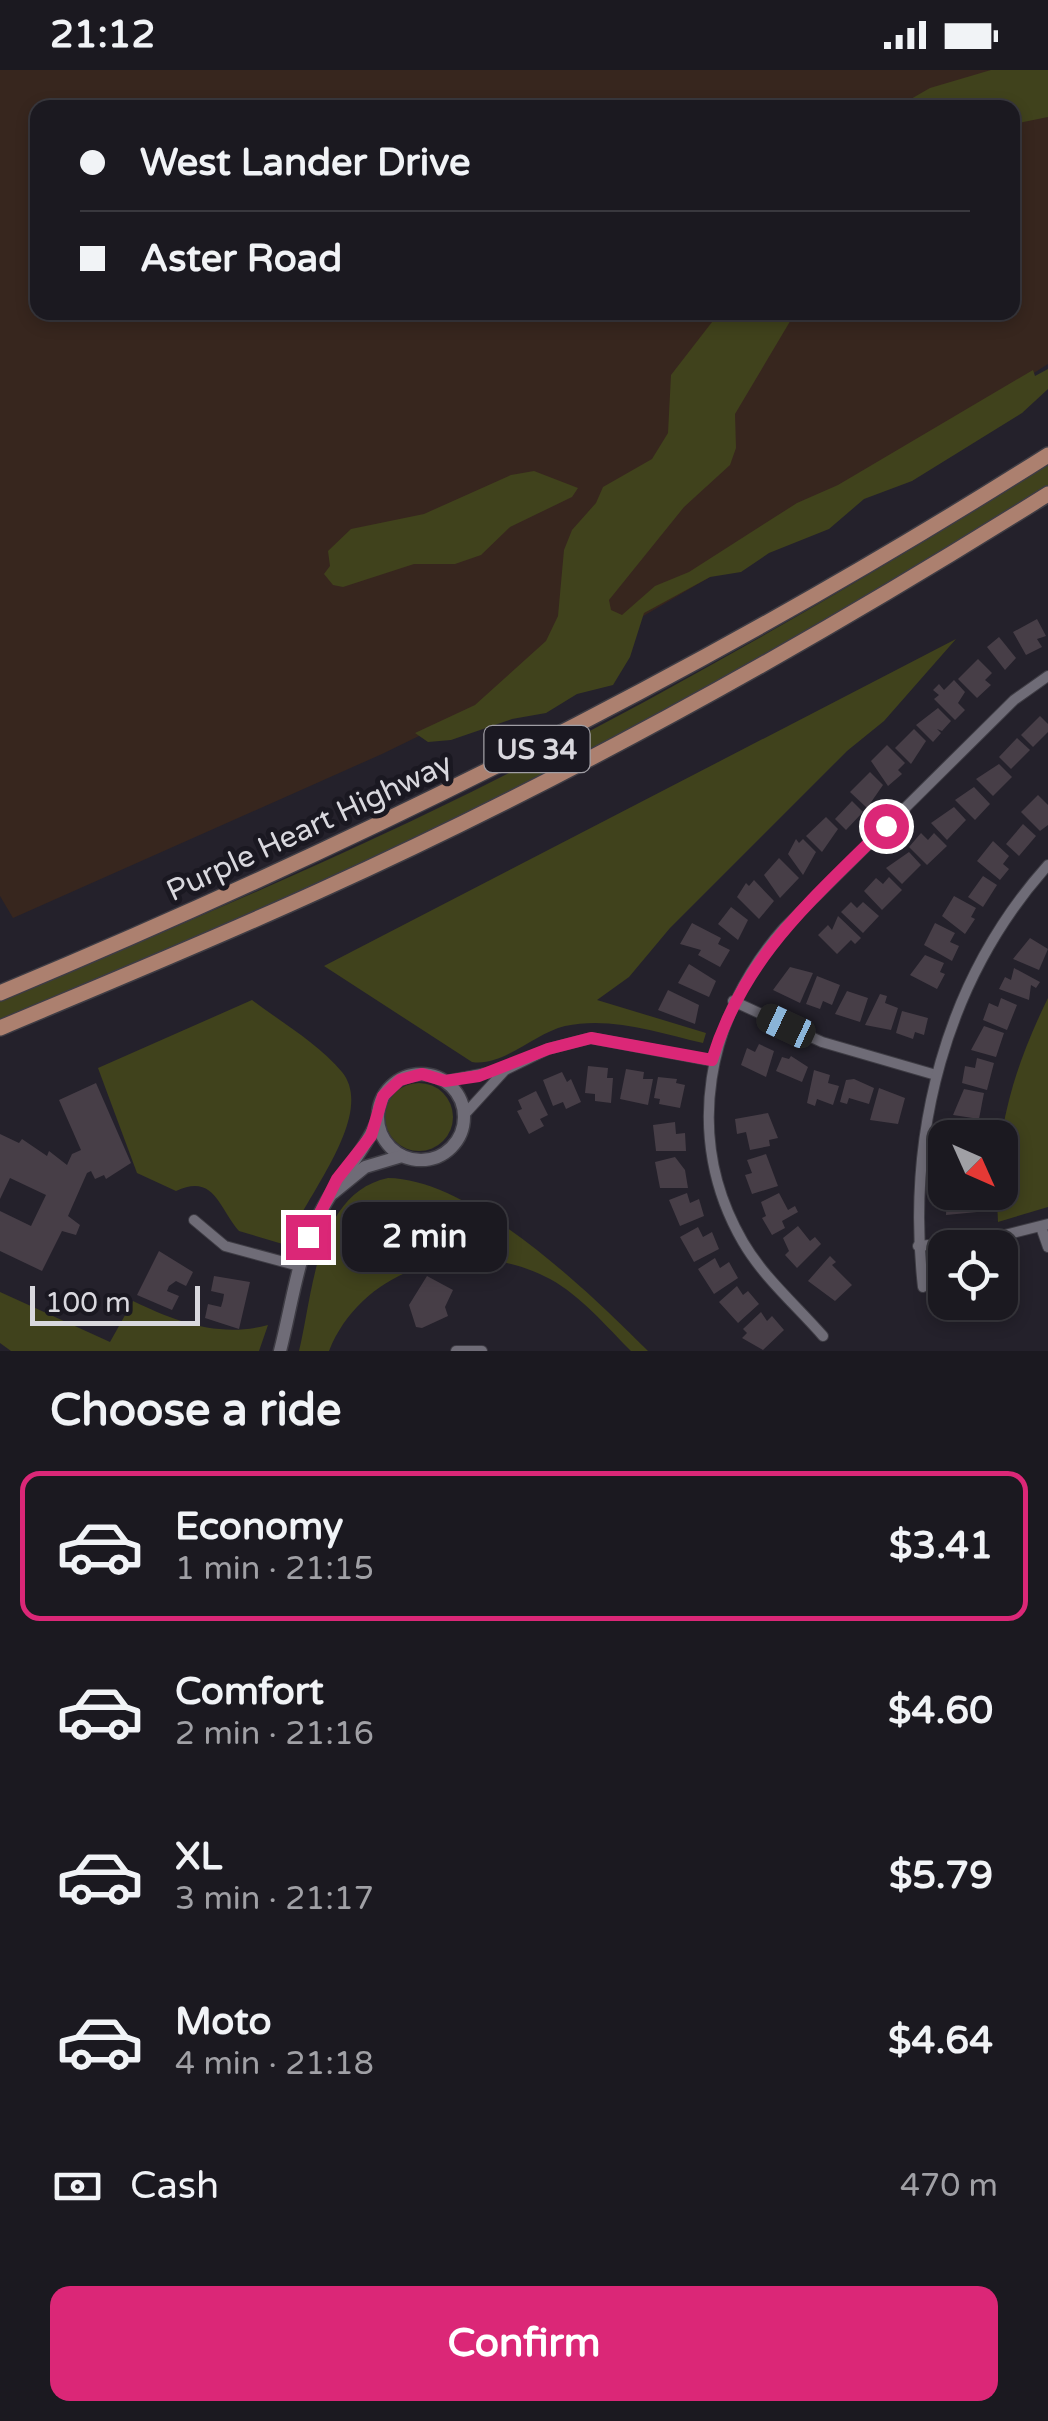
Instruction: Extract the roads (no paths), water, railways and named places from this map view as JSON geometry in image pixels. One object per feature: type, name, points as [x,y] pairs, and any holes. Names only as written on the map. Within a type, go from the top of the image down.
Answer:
[{"type":"main road","name":"Purple Heart Highway","points":[[0,993],[319,855],[526,754],[754,632],[1048,454]]},
{"type":"main road","name":"Purple Heart Highway","points":[[0,1028],[322,890],[561,773],[809,639],[1048,494]]},
{"type":"street","points":[[823,1336],[762,1270],[726,1208],[709,1134],[712,1060],[734,1001],[752,968],[784,928],[1014,700],[1048,676]]},
{"type":"street","points":[[923,1287],[918,1246],[922,1149],[936,1074],[976,970],[1018,901],[1048,865]]},
{"type":"street","points":[[734,1001],[822,1042],[936,1074]]},
{"type":"street","points":[[445,1081],[507,1068],[548,1049],[591,1038],[712,1060]]},
{"type":"street","points":[[378,1120],[384,1142],[402,1156],[414,1160],[440,1156],[458,1139],[464,1114],[507,1068]]},
{"type":"street","points":[[280,1351],[308,1237],[378,1120],[383,1096],[400,1080],[422,1074],[445,1081],[455,1090],[464,1114]]},
{"type":"street","points":[[331,1194],[365,1168],[402,1156]]},
{"type":"street","points":[[194,1220],[224,1246],[299,1266]]},
{"type":"street","points":[[918,1246],[985,1240],[1044,1225],[1048,1247]]},
{"type":"street","points":[[456,1351],[482,1351]]}]
